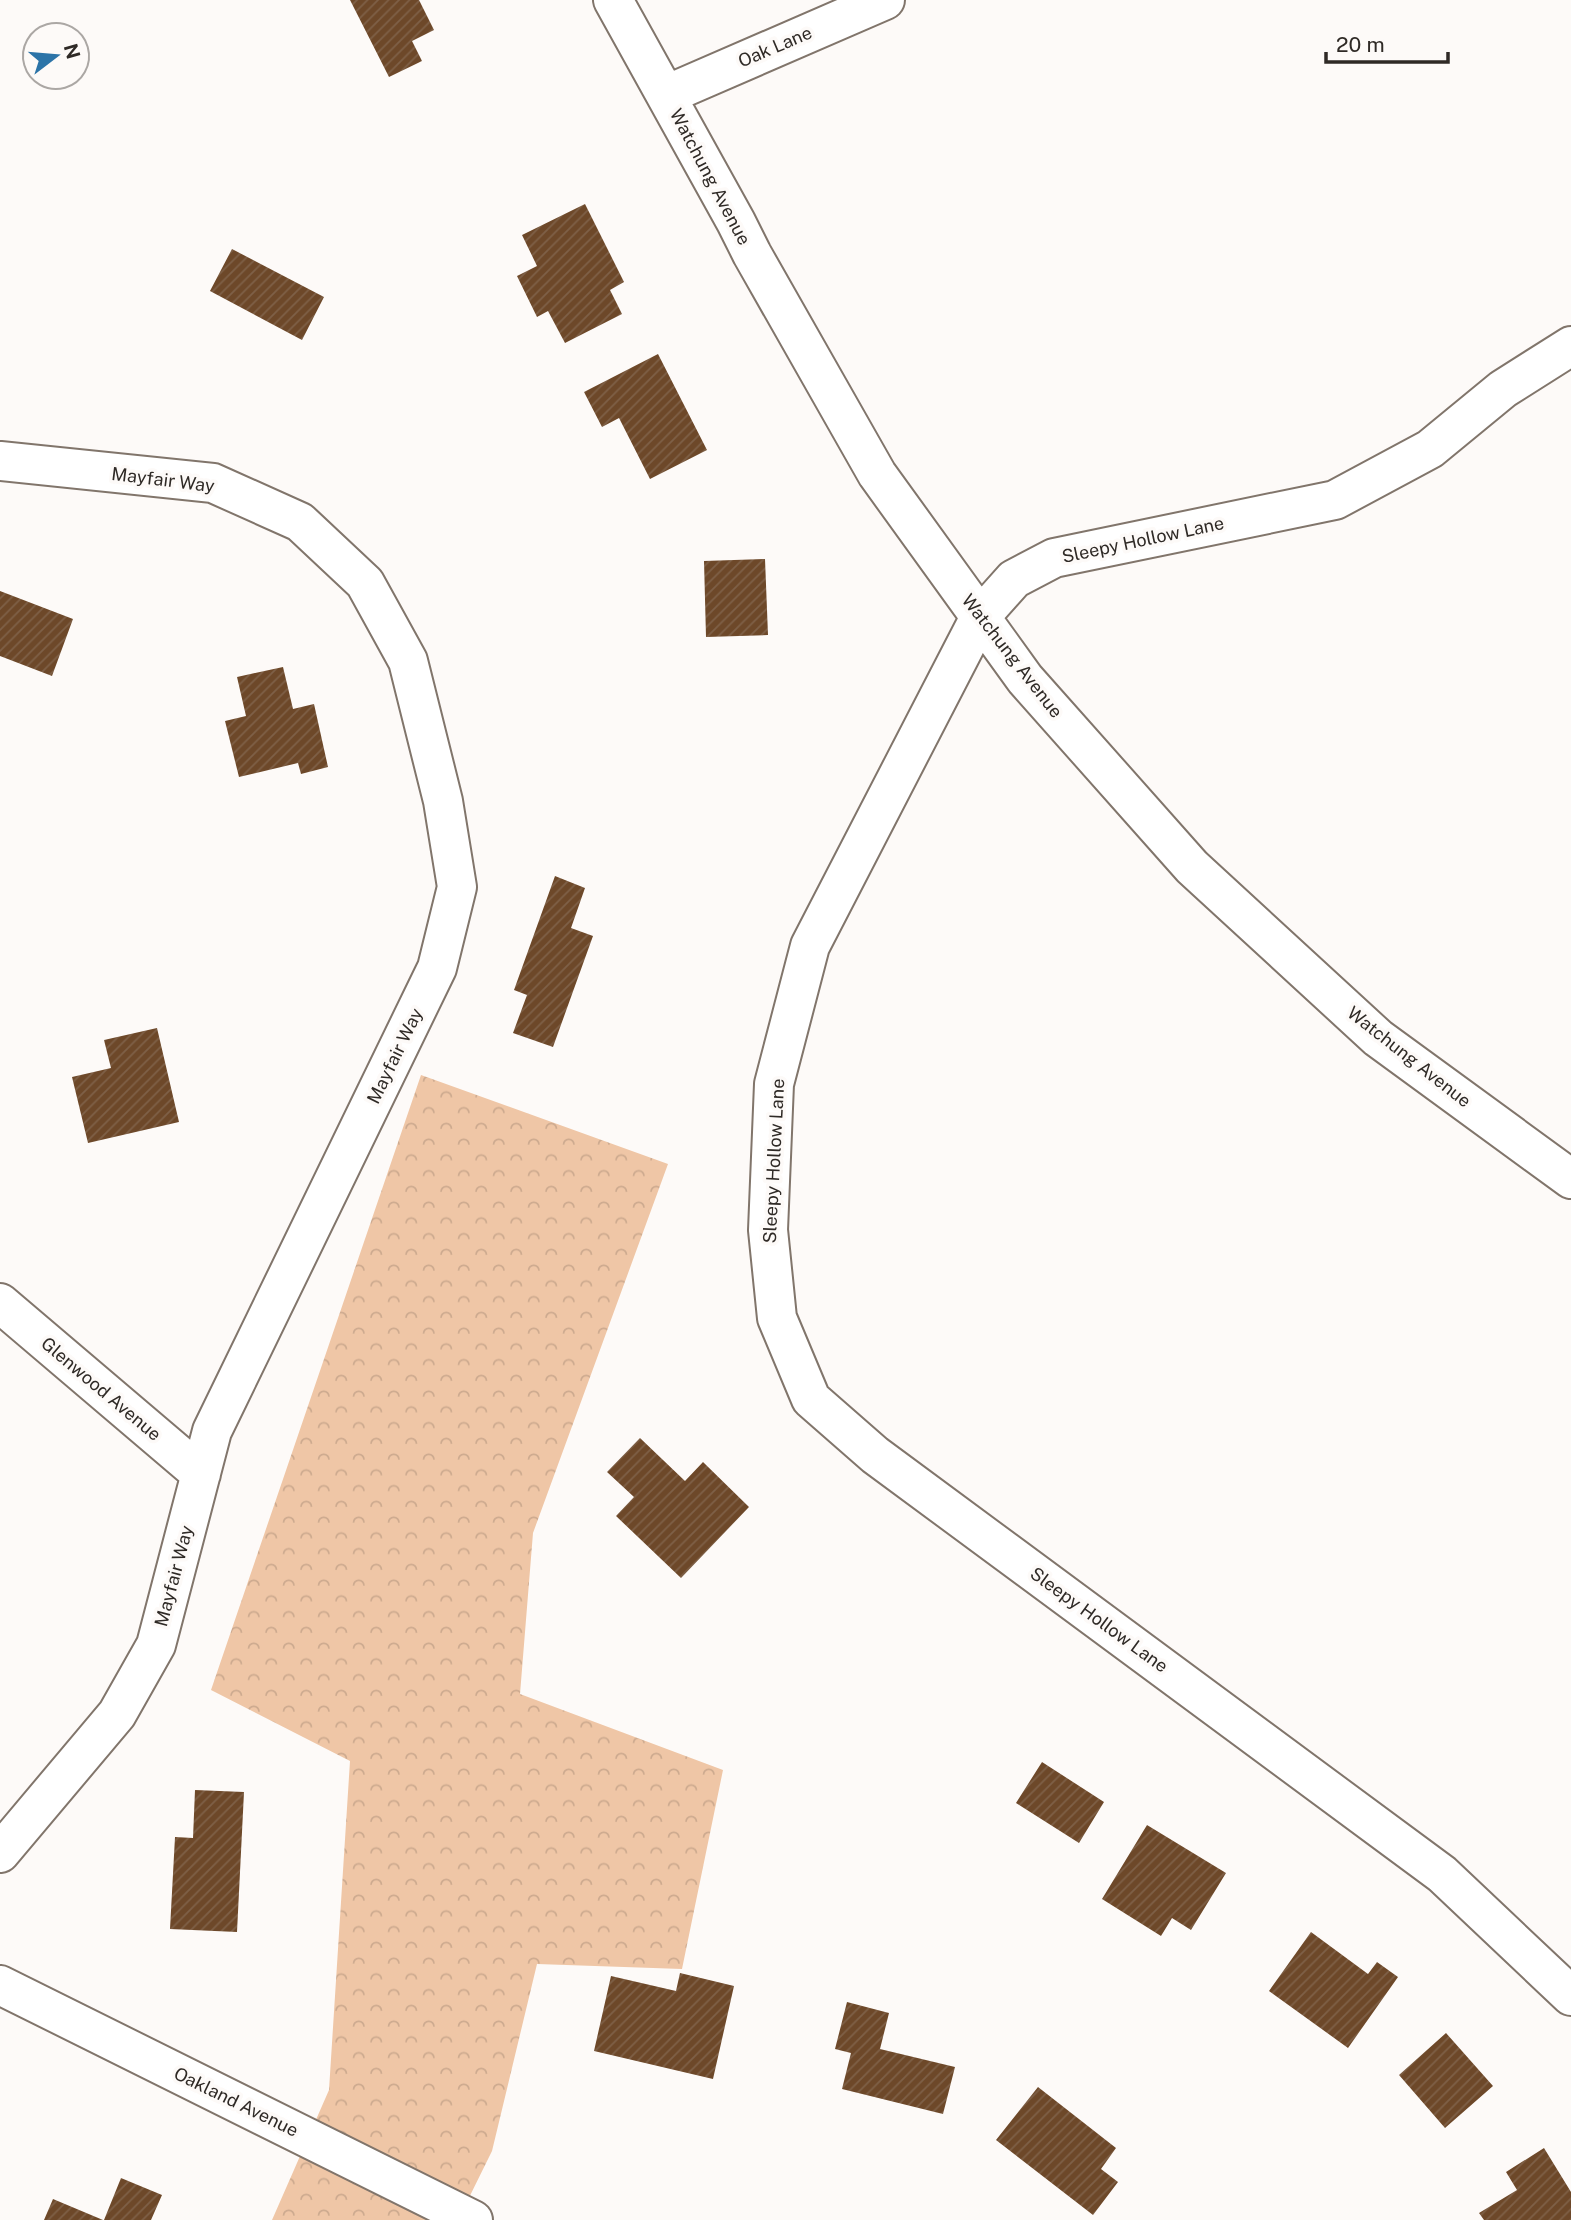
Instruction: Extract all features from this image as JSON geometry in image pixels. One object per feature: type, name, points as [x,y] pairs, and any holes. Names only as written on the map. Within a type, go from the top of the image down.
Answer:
[{"type":"street","name":"Watchung Avenue","points":[[613,0],[752,254],[877,474],[1024,679],[1192,867],[1378,1038],[1571,1179]]},
{"type":"street","name":"Oak Lane","points":[[666,95],[885,0]]},
{"type":"street","name":"Sleepy Hollow Lane","points":[[1571,346],[1503,389],[1430,449],[1335,500],[1054,558],[1014,579],[980,618],[810,946],[774,1084],[768,1230],[777,1318],[811,1399],[875,1455],[1442,1874],[1571,1996]]},
{"type":"street","name":"Mayfair Way","points":[[0,461],[213,483],[300,522],[365,583],[408,662],[443,801],[457,887],[437,968],[212,1432],[156,1645],[117,1714],[0,1853]]},
{"type":"street","name":"Glenwood Avenue","points":[[0,1303],[201,1474]]},
{"type":"street","name":"Oakland Avenue","points":[[0,1985],[472,2220]]},
{"type":"green space","points":[[421,1075],[668,1164],[533,1533],[520,1694],[723,1770],[682,1969],[537,1964],[492,2151],[458,2220],[272,2220],[329,2090],[350,1761],[211,1690]]},
{"type":"building","points":[[350,0],[419,0],[434,30],[412,41],[422,61],[389,77]]},
{"type":"building","points":[[585,204],[624,282],[610,290],[622,314],[565,343],[548,311],[537,317],[517,276],[537,266],[522,235]]},
{"type":"building","points":[[232,249],[324,297],[302,340],[210,291]]},
{"type":"building","points":[[658,354],[707,450],[650,479],[619,418],[602,427],[584,392]]},
{"type":"building","points":[[765,559],[768,635],[706,637],[704,561]]},
{"type":"building","points":[[0,591],[73,619],[52,676],[0,656]]},
{"type":"building","points":[[283,667],[293,709],[314,704],[328,767],[301,774],[298,763],[239,777],[225,721],[246,716],[237,677]]},
{"type":"building","points":[[555,876],[585,888],[571,928],[593,936],[553,1047],[513,1033],[527,995],[514,990]]},
{"type":"building","points":[[157,1028],[179,1122],[88,1143],[72,1077],[111,1068],[104,1040]]},
{"type":"building","points":[[640,1438],[685,1481],[703,1462],[749,1507],[681,1578],[616,1516],[634,1497],[607,1472]]},
{"type":"building","points":[[1042,1762],[1104,1802],[1079,1843],[1016,1803]]},
{"type":"building","points":[[195,1790],[244,1792],[237,1932],[170,1929],[175,1837],[193,1838]]},
{"type":"building","points":[[1147,1825],[1226,1873],[1191,1930],[1172,1918],[1161,1936],[1102,1899]]},
{"type":"building","points":[[1311,1932],[1368,1974],[1377,1962],[1398,1977],[1348,2048],[1269,1991]]},
{"type":"building","points":[[680,1973],[734,1986],[713,2079],[594,2051],[611,1976],[676,1991]]},
{"type":"building","points":[[847,2002],[889,2013],[880,2049],[955,2067],[943,2114],[842,2089],[851,2053],[835,2049]]},
{"type":"building","points":[[1446,2033],[1493,2086],[1445,2128],[1399,2075]]},
{"type":"building","points":[[1038,2087],[1116,2148],[1101,2169],[1118,2182],[1093,2215],[996,2140]]},
{"type":"building","points":[[1544,2148],[1571,2192],[1571,2220],[1484,2220],[1479,2213],[1517,2190],[1506,2172]]},
{"type":"building","points":[[121,2178],[162,2195],[151,2220],[104,2220]]},
{"type":"building","points":[[53,2199],[103,2220],[44,2220]]}]
